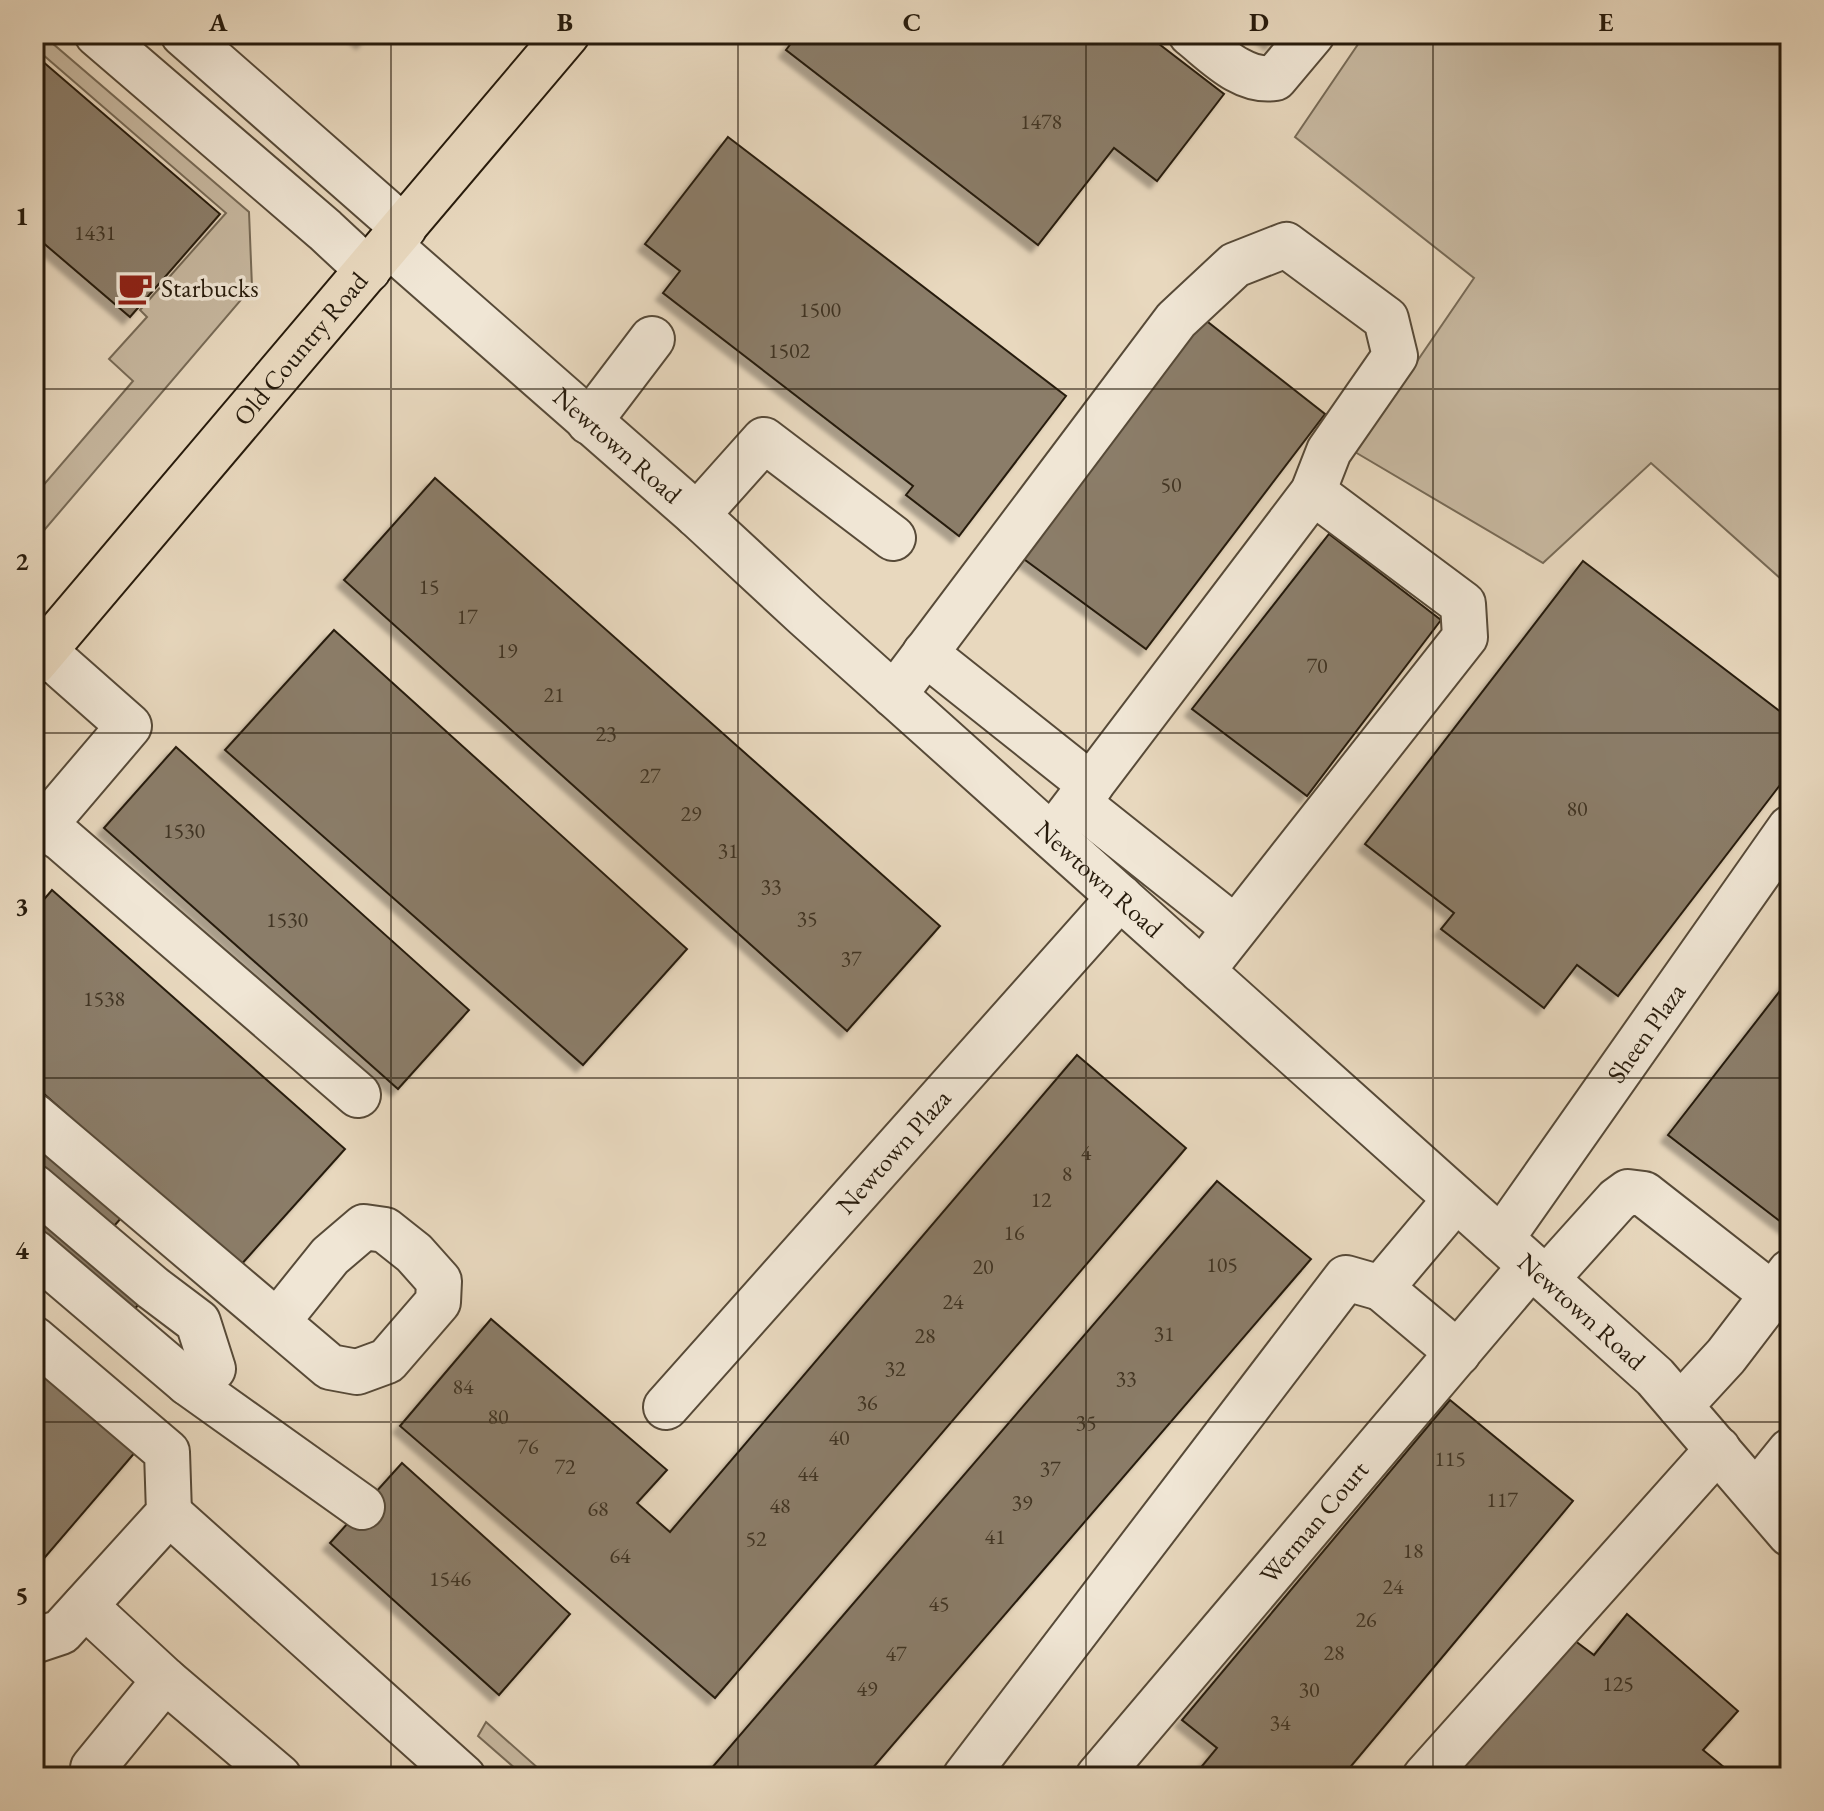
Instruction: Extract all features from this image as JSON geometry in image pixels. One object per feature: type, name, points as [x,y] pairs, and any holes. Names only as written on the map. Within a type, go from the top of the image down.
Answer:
[{"type":"main road","name":"Old Country Road","points":[[39,657],[567,34]]},
{"type":"street","points":[[97,34],[387,248]]},
{"type":"street","points":[[183,34],[387,248]]},
{"type":"street","points":[[1191,34],[1246,76],[1264,80],[1275,78],[1312,34]]},
{"type":"street","points":[[894,695],[1176,320],[1235,265],[1286,245],[1386,319],[1395,356],[1329,451],[1313,492],[1074,808]]},
{"type":"street","name":"Newtown Road","points":[[387,248],[697,515],[894,695],[1074,808],[1120,897],[1655,1377],[1790,1534]]},
{"type":"street","points":[[589,422],[652,339]]},
{"type":"street","points":[[697,515],[764,440],[893,538]]},
{"type":"street","points":[[1202,971],[1465,637],[1463,604],[1313,492]]},
{"type":"street","points":[[925,653],[1074,808],[1235,928]]},
{"type":"street","points":[[39,657],[129,726],[39,824],[62,839],[358,1095]]},
{"type":"street","name":"Sheen Plaza","points":[[1526,1261],[1790,828]]},
{"type":"street","name":"Newtown Plaza","points":[[666,1407],[1120,897]]},
{"type":"street","points":[[34,1116],[277,1322]]},
{"type":"street","points":[[34,1187],[198,1322],[213,1369],[188,1383]]},
{"type":"street","points":[[1526,1261],[1628,1192],[1644,1194],[1781,1284],[1726,1356],[1680,1406]]},
{"type":"street","points":[[1381,1288],[1456,1199]]},
{"type":"street","points":[[34,1252],[188,1383],[362,1507]]},
{"type":"street","name":"Werman Court","points":[[1098,1777],[1458,1353],[1526,1261]]},
{"type":"street","points":[[965,1777],[1346,1278],[1381,1288],[1458,1353]]},
{"type":"street","points":[[34,1339],[167,1452],[169,1513],[61,1632],[34,1641]]},
{"type":"street","points":[[1425,1777],[1718,1449]]},
{"type":"street","points":[[1756,1493],[1790,1451]]},
{"type":"street","points":[[169,1513],[463,1777]]},
{"type":"street","points":[[85,1606],[165,1680],[279,1777]]},
{"type":"street","points":[[104,1777],[93,1768],[165,1680]]},
{"type":"shaded area","points":[[34,34],[45,37],[249,212],[252,287],[34,542],[34,496],[133,381],[109,359],[147,317],[140,310],[226,213],[34,47]]},
{"type":"shaded area","points":[[1365,34],[1790,34],[1790,587],[1651,463],[1543,563],[1355,452],[1474,278],[1295,137]]},
{"type":"shaded area","points":[[486,1722],[548,1777],[525,1777],[478,1736]]},
{"type":"building","points":[[355,34],[370,34],[363,42]]},
{"type":"building","points":[[798,34],[1146,34],[1224,94],[1157,181],[1114,148],[1038,245],[786,50]]},
{"type":"building","points":[[1260,34],[1278,34],[1272,43]]},
{"type":"building","points":[[34,54],[220,214],[130,317],[34,235]]},
{"type":"building","points":[[728,137],[1066,396],[959,536],[906,495],[913,486],[663,293],[680,271],[645,244]]},
{"type":"building","points":[[1199,315],[1325,414],[1146,649],[1017,554]]},
{"type":"building","points":[[435,478],[940,926],[847,1031],[344,580]]},
{"type":"building","points":[[1329,534],[1441,620],[1307,796],[1192,709]]},
{"type":"building","points":[[1583,561],[1790,719],[1790,772],[1618,996],[1577,965],[1544,1008],[1441,929],[1454,913],[1365,844]]},
{"type":"building","points":[[334,630],[687,949],[583,1065],[225,750]]},
{"type":"building","points":[[176,747],[469,1010],[398,1089],[104,828]]},
{"type":"building","points":[[52,890],[345,1149],[239,1267],[34,1085],[34,911]]},
{"type":"building","points":[[1790,978],[1790,1229],[1668,1135]]},
{"type":"building","points":[[1077,1055],[1186,1148],[715,1698],[400,1426],[491,1319],[667,1470],[637,1503],[670,1532]]},
{"type":"building","points":[[34,1139],[122,1217],[107,1234],[159,1281],[132,1312],[34,1224]]},
{"type":"building","points":[[1217,1181],[1311,1259],[865,1777],[704,1777]]},
{"type":"building","points":[[34,1360],[137,1450],[34,1570]]},
{"type":"building","points":[[1450,1400],[1573,1501],[1342,1777],[1193,1777],[1217,1748],[1182,1720]]},
{"type":"building","points":[[402,1463],[570,1614],[499,1695],[330,1543]]},
{"type":"building","points":[[1627,1614],[1738,1711],[1703,1750],[1736,1777],[1449,1777],[1570,1637],[1594,1655]]},
{"type":"place","name":"Starbucks","points":[[135,288]]}]
